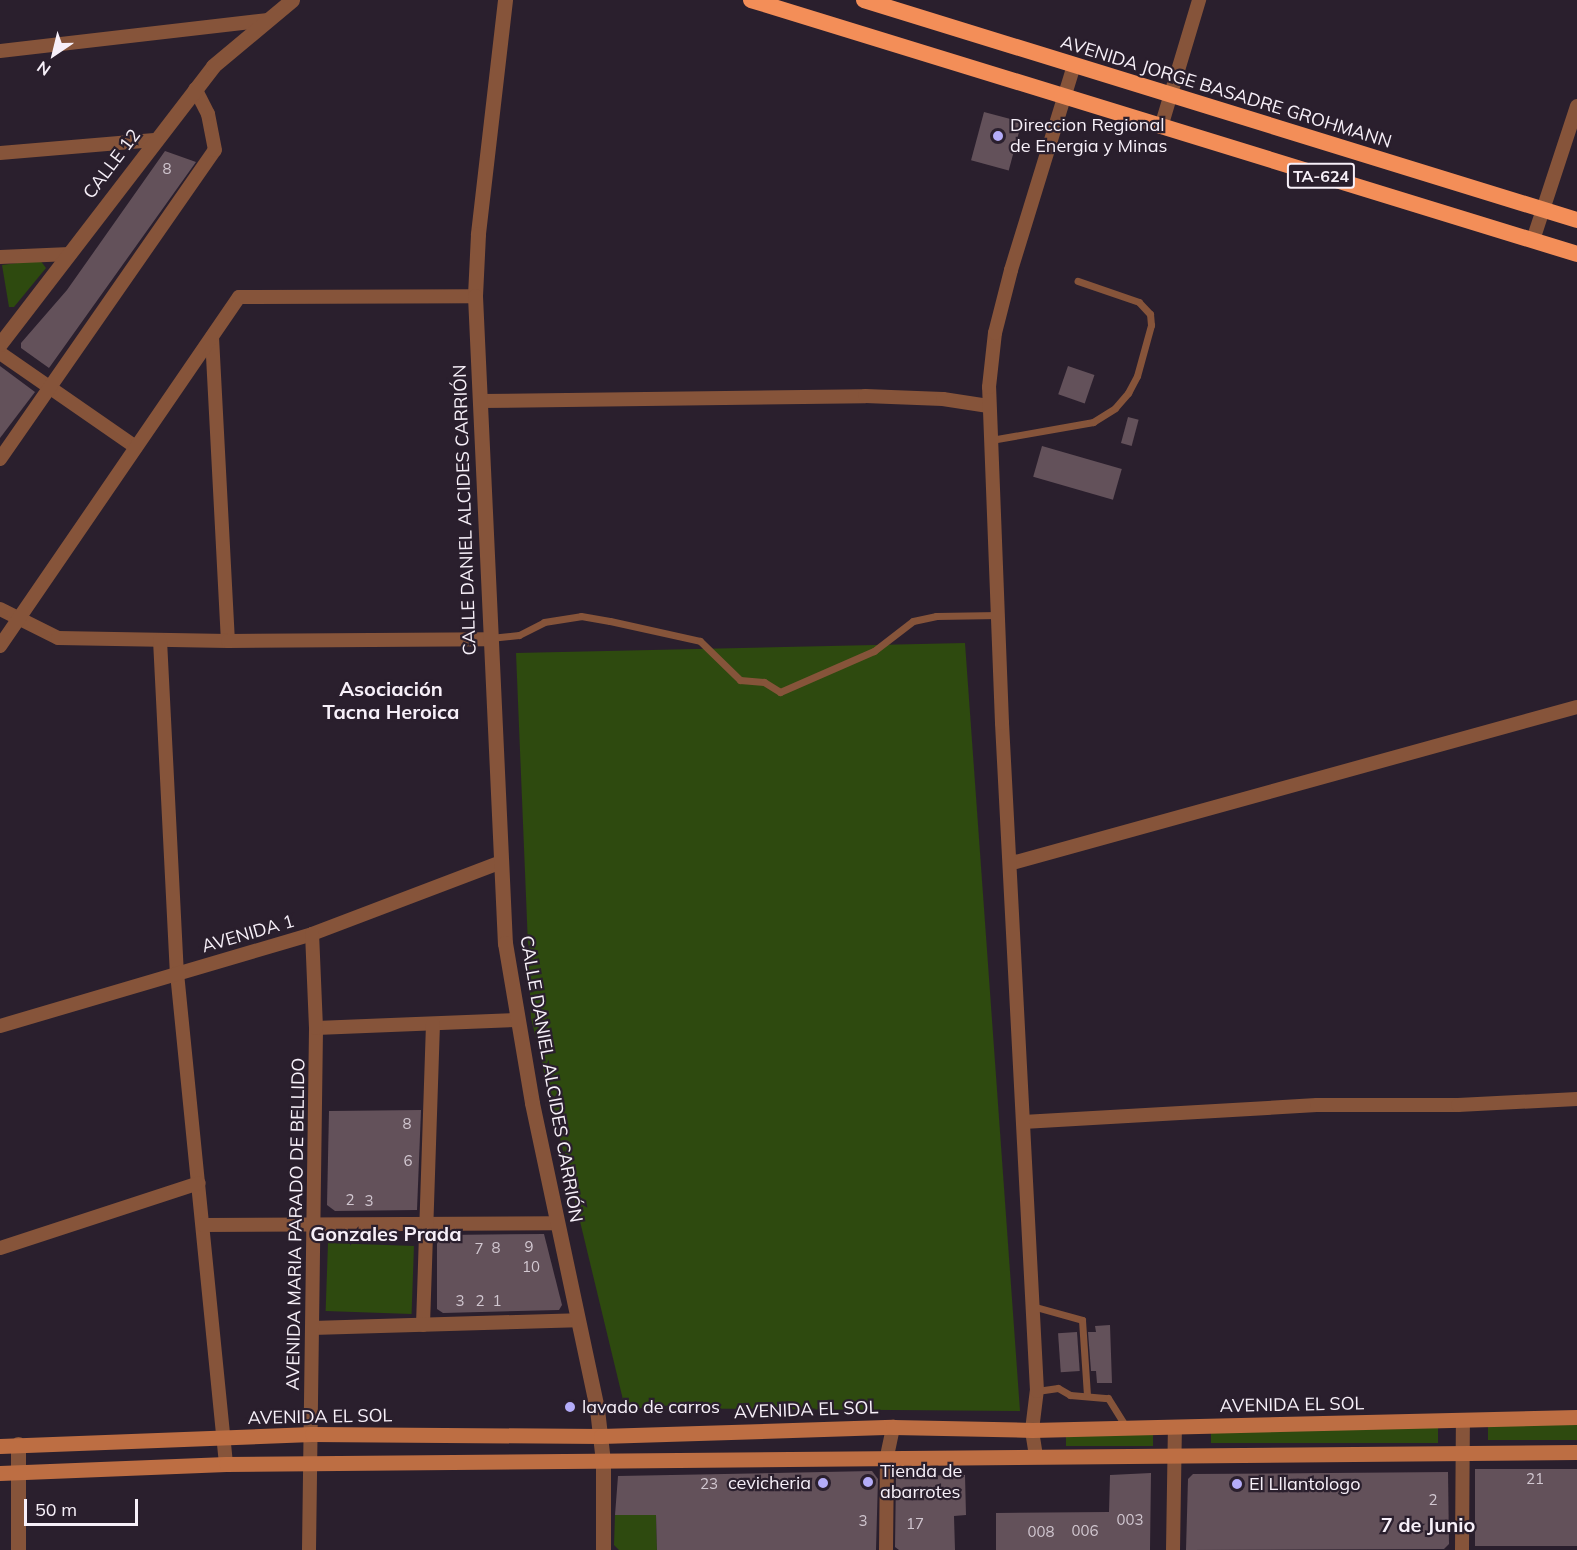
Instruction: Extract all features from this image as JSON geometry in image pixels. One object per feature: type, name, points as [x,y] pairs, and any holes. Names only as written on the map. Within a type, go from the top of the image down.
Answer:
[{"type":"highway","name":"TA-624","points":[[751,0],[1577,254]]},
{"type":"highway","name":"AVENIDA JORGE BASADRE GROHMANN","points":[[864,0],[1577,220]]},
{"type":"main road","name":"AVENIDA EL SOL","points":[[0,1446],[312,1434],[600,1436],[893,1427],[1032,1430],[1577,1418]]},
{"type":"main road","points":[[0,1473],[18,1469],[226,1464],[887,1456],[1463,1455],[1577,1452]]},
{"type":"street","name":"CALLE DANIEL ALCIDES CARRIÓN","points":[[505,0],[478,234],[475,296],[489,639],[505,943],[517,1020],[556,1223],[600,1436],[603,1461],[603,1550]]},
{"type":"street","points":[[1161,127],[1200,0]]},
{"type":"street","name":"CALLE 12","points":[[0,344],[195,89],[226,53],[290,1]]},
{"type":"street","points":[[0,51],[268,20]]},
{"type":"street","points":[[1036,1456],[1032,1430],[1037,1391],[988,406],[995,333],[1074,66]]},
{"type":"street","points":[[0,459],[215,150],[208,114],[195,89]]},
{"type":"street","points":[[1533,240],[1546,210],[1577,106]]},
{"type":"street","points":[[0,153],[154,140]]},
{"type":"street","points":[[0,257],[70,254]]},
{"type":"street","points":[[0,646],[239,297],[475,296]]},
{"type":"street","points":[[212,337],[228,641]]},
{"type":"street","points":[[0,353],[136,447]]},
{"type":"street","points":[[480,401],[865,396],[943,399],[988,406]]},
{"type":"street","points":[[0,609],[17,621],[58,638],[228,641],[489,639]]},
{"type":"street","points":[[160,640],[177,973],[226,1439],[226,1464]]},
{"type":"street","points":[[1012,863],[1577,707]]},
{"type":"street","name":"AVENIDA 1","points":[[0,1026],[312,934],[502,862]]},
{"type":"street","name":"AVENIDA MARIA PARADO DE BELLIDO","points":[[309,1550],[316,1028],[312,934]]},
{"type":"street","points":[[316,1028],[517,1020]]},
{"type":"street","points":[[423,1325],[433,1024]]},
{"type":"street","points":[[1023,1122],[1317,1105],[1458,1105],[1577,1099]]},
{"type":"street","points":[[0,1248],[199,1183]]},
{"type":"street","points":[[204,1225],[427,1221],[556,1223]]},
{"type":"street","points":[[312,1328],[577,1320]]},
{"type":"street","points":[[1462,1550],[1463,1420]]},
{"type":"street","points":[[886,1550],[887,1456],[893,1427]]},
{"type":"street","points":[[1173,1550],[1172,1456],[1175,1427]]},
{"type":"street","points":[[18,1444],[18,1550]]},
{"type":"lane","points":[[991,440],[1093,422],[1115,408],[1133,384],[1151,325],[1150,314],[1139,302],[1078,281]]},
{"type":"lane","points":[[489,639],[519,635],[544,622],[581,616],[610,621],[700,642],[740,680],[764,682],[780,692],[874,651],[913,621],[936,616],[999,615]]},
{"type":"lane","points":[[1032,1306],[1082,1320],[1087,1396]]},
{"type":"lane","points":[[1037,1391],[1058,1388],[1070,1395],[1108,1398],[1127,1428]]},
{"type":"green space","points":[[40,260],[46,268],[14,307],[9,307],[2,265]]},
{"type":"green space","points":[[965,643],[1020,1411],[625,1408],[531,1018],[516,653]]},
{"type":"green space","points":[[328,1243],[414,1246],[412,1314],[326,1311]]},
{"type":"green space","points":[[1577,1423],[1577,1440],[1488,1440],[1488,1426]]},
{"type":"green space","points":[[1438,1426],[1438,1443],[1211,1443],[1211,1432]]},
{"type":"green space","points":[[1066,1434],[1153,1434],[1153,1446],[1066,1446]]},
{"type":"green space","points":[[615,1515],[656,1515],[657,1550],[619,1550],[614,1545]]},
{"type":"building","points":[[984,112],[1022,122],[1009,170],[971,160]]},
{"type":"building","points":[[165,151],[196,162],[49,368],[21,348],[21,343],[67,290]]},
{"type":"building","points":[[0,366],[35,392],[0,438]]},
{"type":"building","points":[[1068,366],[1094,375],[1085,403],[1058,394]]},
{"type":"building","points":[[1128,417],[1139,420],[1132,446],[1121,443]]},
{"type":"building","points":[[1042,446],[1122,469],[1113,500],[1033,477]]},
{"type":"building","points":[[421,1110],[417,1210],[335,1211],[327,1205],[329,1111]]},
{"type":"building","points":[[544,1234],[562,1305],[559,1310],[443,1313],[437,1309],[437,1240],[443,1235]]},
{"type":"building","points":[[1110,1325],[1112,1383],[1097,1383],[1096,1371],[1091,1371],[1088,1332],[1096,1332],[1095,1326]]},
{"type":"building","points":[[1077,1332],[1080,1371],[1061,1372],[1058,1333]]},
{"type":"building","points":[[1475,1469],[1577,1469],[1577,1546],[1475,1546]]},
{"type":"building","points":[[872,1471],[878,1479],[876,1550],[657,1550],[656,1515],[615,1515],[618,1476]]},
{"type":"building","points":[[1448,1472],[1449,1544],[1444,1549],[1186,1550],[1188,1479],[1193,1474]]},
{"type":"building","points":[[1151,1473],[1150,1550],[996,1550],[996,1513],[1109,1512],[1110,1475]]},
{"type":"building","points":[[965,1475],[966,1515],[954,1516],[955,1550],[899,1550],[895,1547],[896,1476]]},
{"type":"place","name":"Direccion Regional de Energia y Minas","points":[[998,136]]},
{"type":"place","name":"lavado de carros","points":[[570,1407]]},
{"type":"place","name":"Tienda de abarrotes","points":[[868,1482]]},
{"type":"place","name":"cevicheria","points":[[823,1483]]},
{"type":"place","name":"El Lllantologo","points":[[1237,1484]]},
{"type":"district","name":"Asociación Tacna Heroica","points":[[391,700]]},
{"type":"district","name":"Gonzales Prada","points":[[386,1233]]},
{"type":"district","name":"7 de Junio","points":[[1428,1524]]}]
